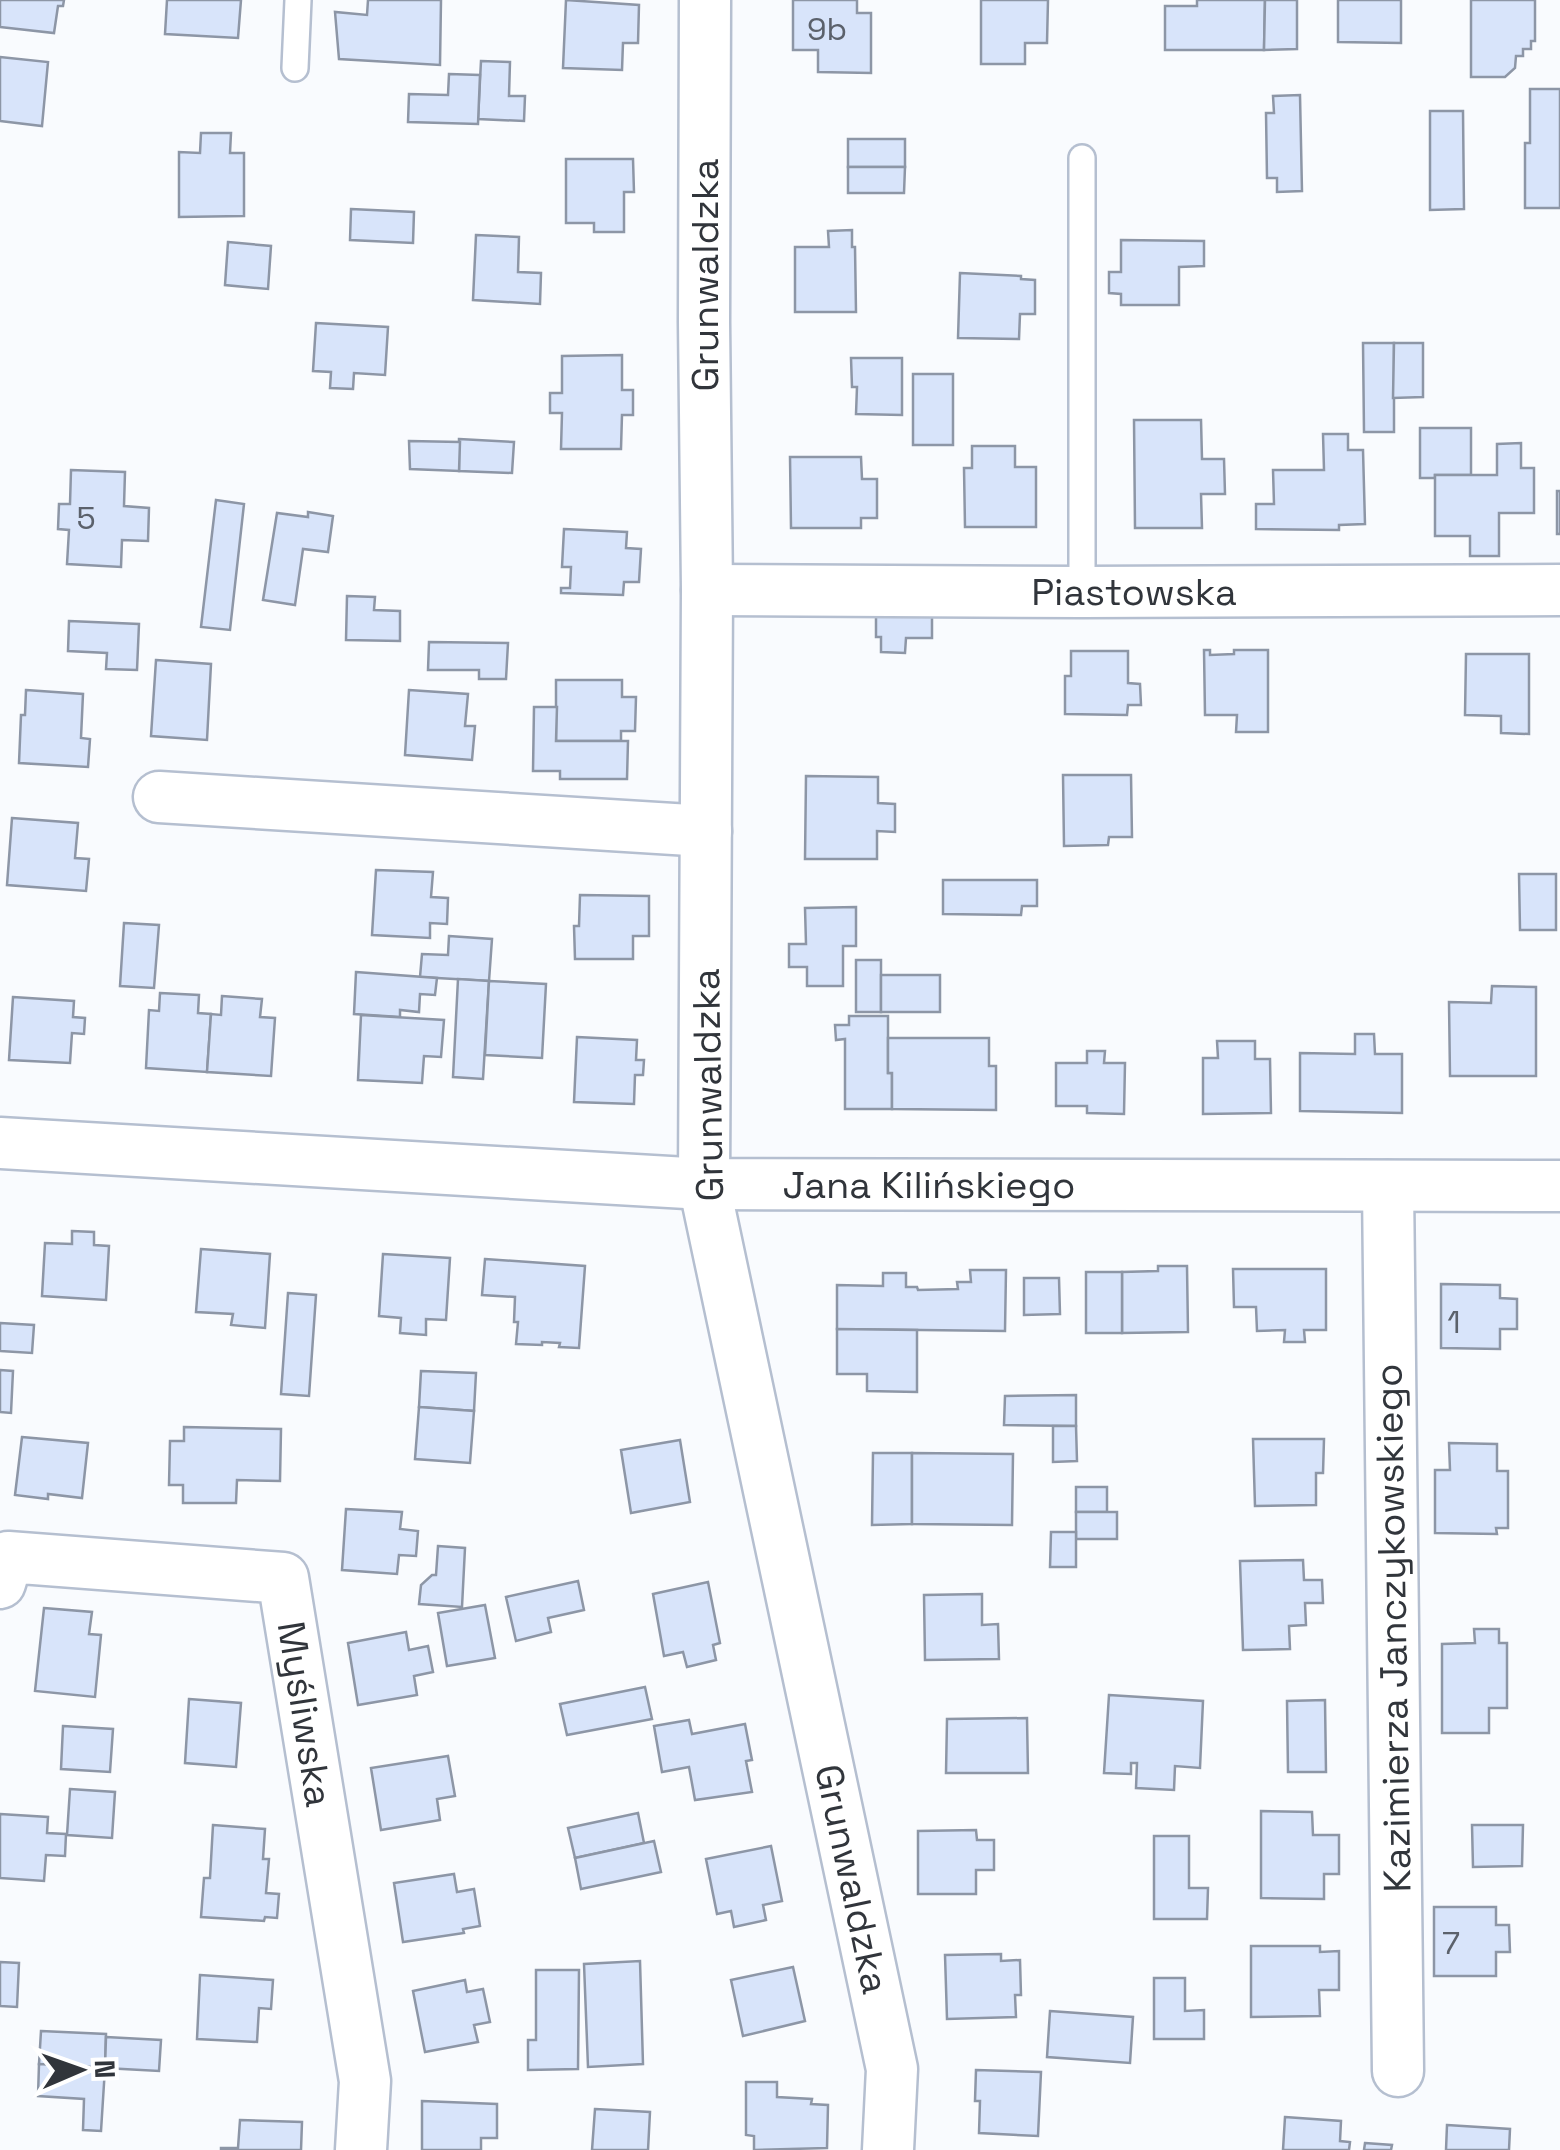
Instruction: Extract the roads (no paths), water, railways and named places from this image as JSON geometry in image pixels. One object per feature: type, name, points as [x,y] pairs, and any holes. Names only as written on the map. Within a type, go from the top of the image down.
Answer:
[{"type":"street","name":"Grunwaldzka","points":[[705,0],[704,1184],[892,2069],[888,2150]]},
{"type":"street","name":"Piastowska","points":[[707,590],[1560,590]]},
{"type":"street","points":[[159,797],[706,831]]},
{"type":"street","name":"Jana Kilińskiego","points":[[0,1143],[704,1184],[1560,1186]]},
{"type":"street","name":"Kazimierza Janczykowskiego","points":[[1388,1186],[1398,2071]]},
{"type":"street","name":"Myśliwska","points":[[0,1583],[8,1557],[283,1578],[364,2081],[360,2150]]},
{"type":"lane","points":[[295,68],[298,0]]},
{"type":"lane","points":[[1082,158],[1082,592]]}]
